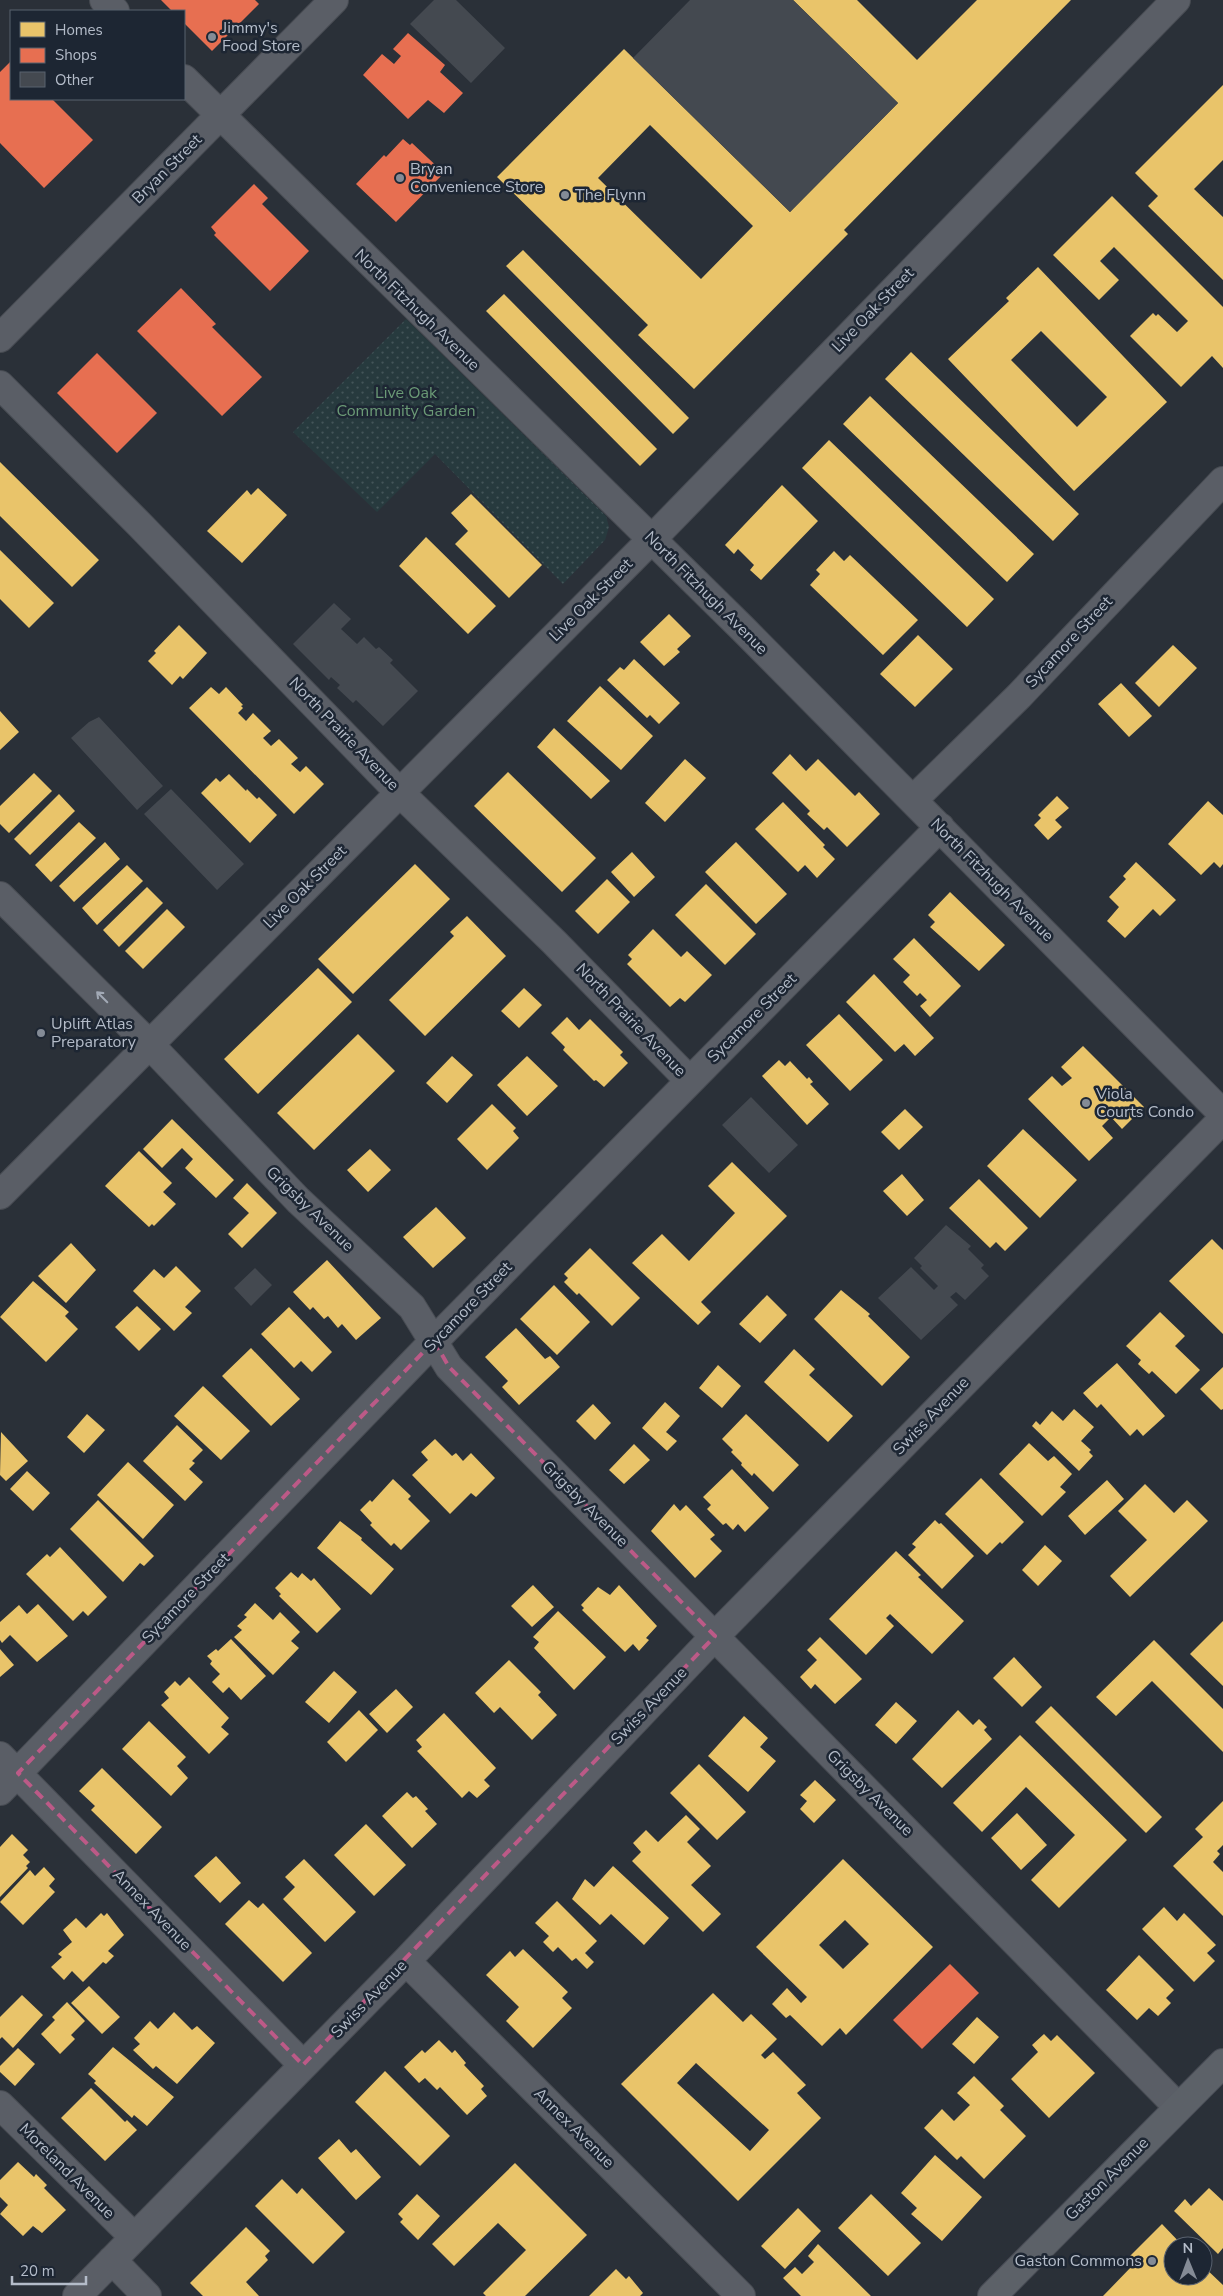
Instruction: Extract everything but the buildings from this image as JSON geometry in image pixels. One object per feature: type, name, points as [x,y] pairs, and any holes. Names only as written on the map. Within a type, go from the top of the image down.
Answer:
[{"type":"main road","name":"Gaston Avenue","points":[[992,2296],[1223,2062]]},
{"type":"street","points":[[104,0],[114,10]]},
{"type":"street","name":"Bryan Street","points":[[0,338],[334,0]]},
{"type":"street","name":"Live Oak Street","points":[[0,1195],[652,539],[1176,0]]},
{"type":"street","name":"North Fitzhugh Avenue","points":[[185,80],[652,539],[1223,1114]]},
{"type":"street","name":"North Prairie Avenue","points":[[0,385],[140,524],[400,792],[432,821],[554,942],[690,1081]]},
{"type":"street","name":"Sycamore Street","points":[[913,800],[1019,696],[1223,482]]},
{"type":"street","name":"Sycamore Street","points":[[6,1773],[940,827]]},
{"type":"street","name":"Grigsby Avenue","points":[[0,896],[149,1044],[298,1200],[412,1307],[449,1367],[1178,2107]]},
{"type":"street","name":"Swiss Avenue","points":[[77,2296],[406,1960],[715,1636],[1223,1119]]},
{"type":"street","name":"Annex Avenue","points":[[6,1773],[303,2065]]},
{"type":"street","name":"Annex Avenue","points":[[406,1960],[741,2296]]},
{"type":"street","name":"Moreland Avenue","points":[[0,2105],[134,2237]]},
{"type":"street","points":[[112,2260],[147,2296]]},
{"type":"highlighted area","points":[[434,1341],[449,1367],[715,1636],[303,2065],[18,1773]]},
{"type":"green space","name":"Live Oak Community Garden","points":[[406,319],[606,516],[609,527],[605,540],[563,584],[435,454],[377,512],[293,432]]},
{"type":"place","name":"Jimmy's Food Store","points":[[212,37]]},
{"type":"place","name":"Bryan Convenience Store","points":[[400,178]]},
{"type":"place","name":"The Flynn","points":[[565,195]]},
{"type":"place","name":"Uplift Atlas Preparatory","points":[[41,1033]]},
{"type":"place","name":"Viola Courts Condo","points":[[1086,1103]]},
{"type":"place","name":"Gaston Commons","points":[[1152,2261]]}]
